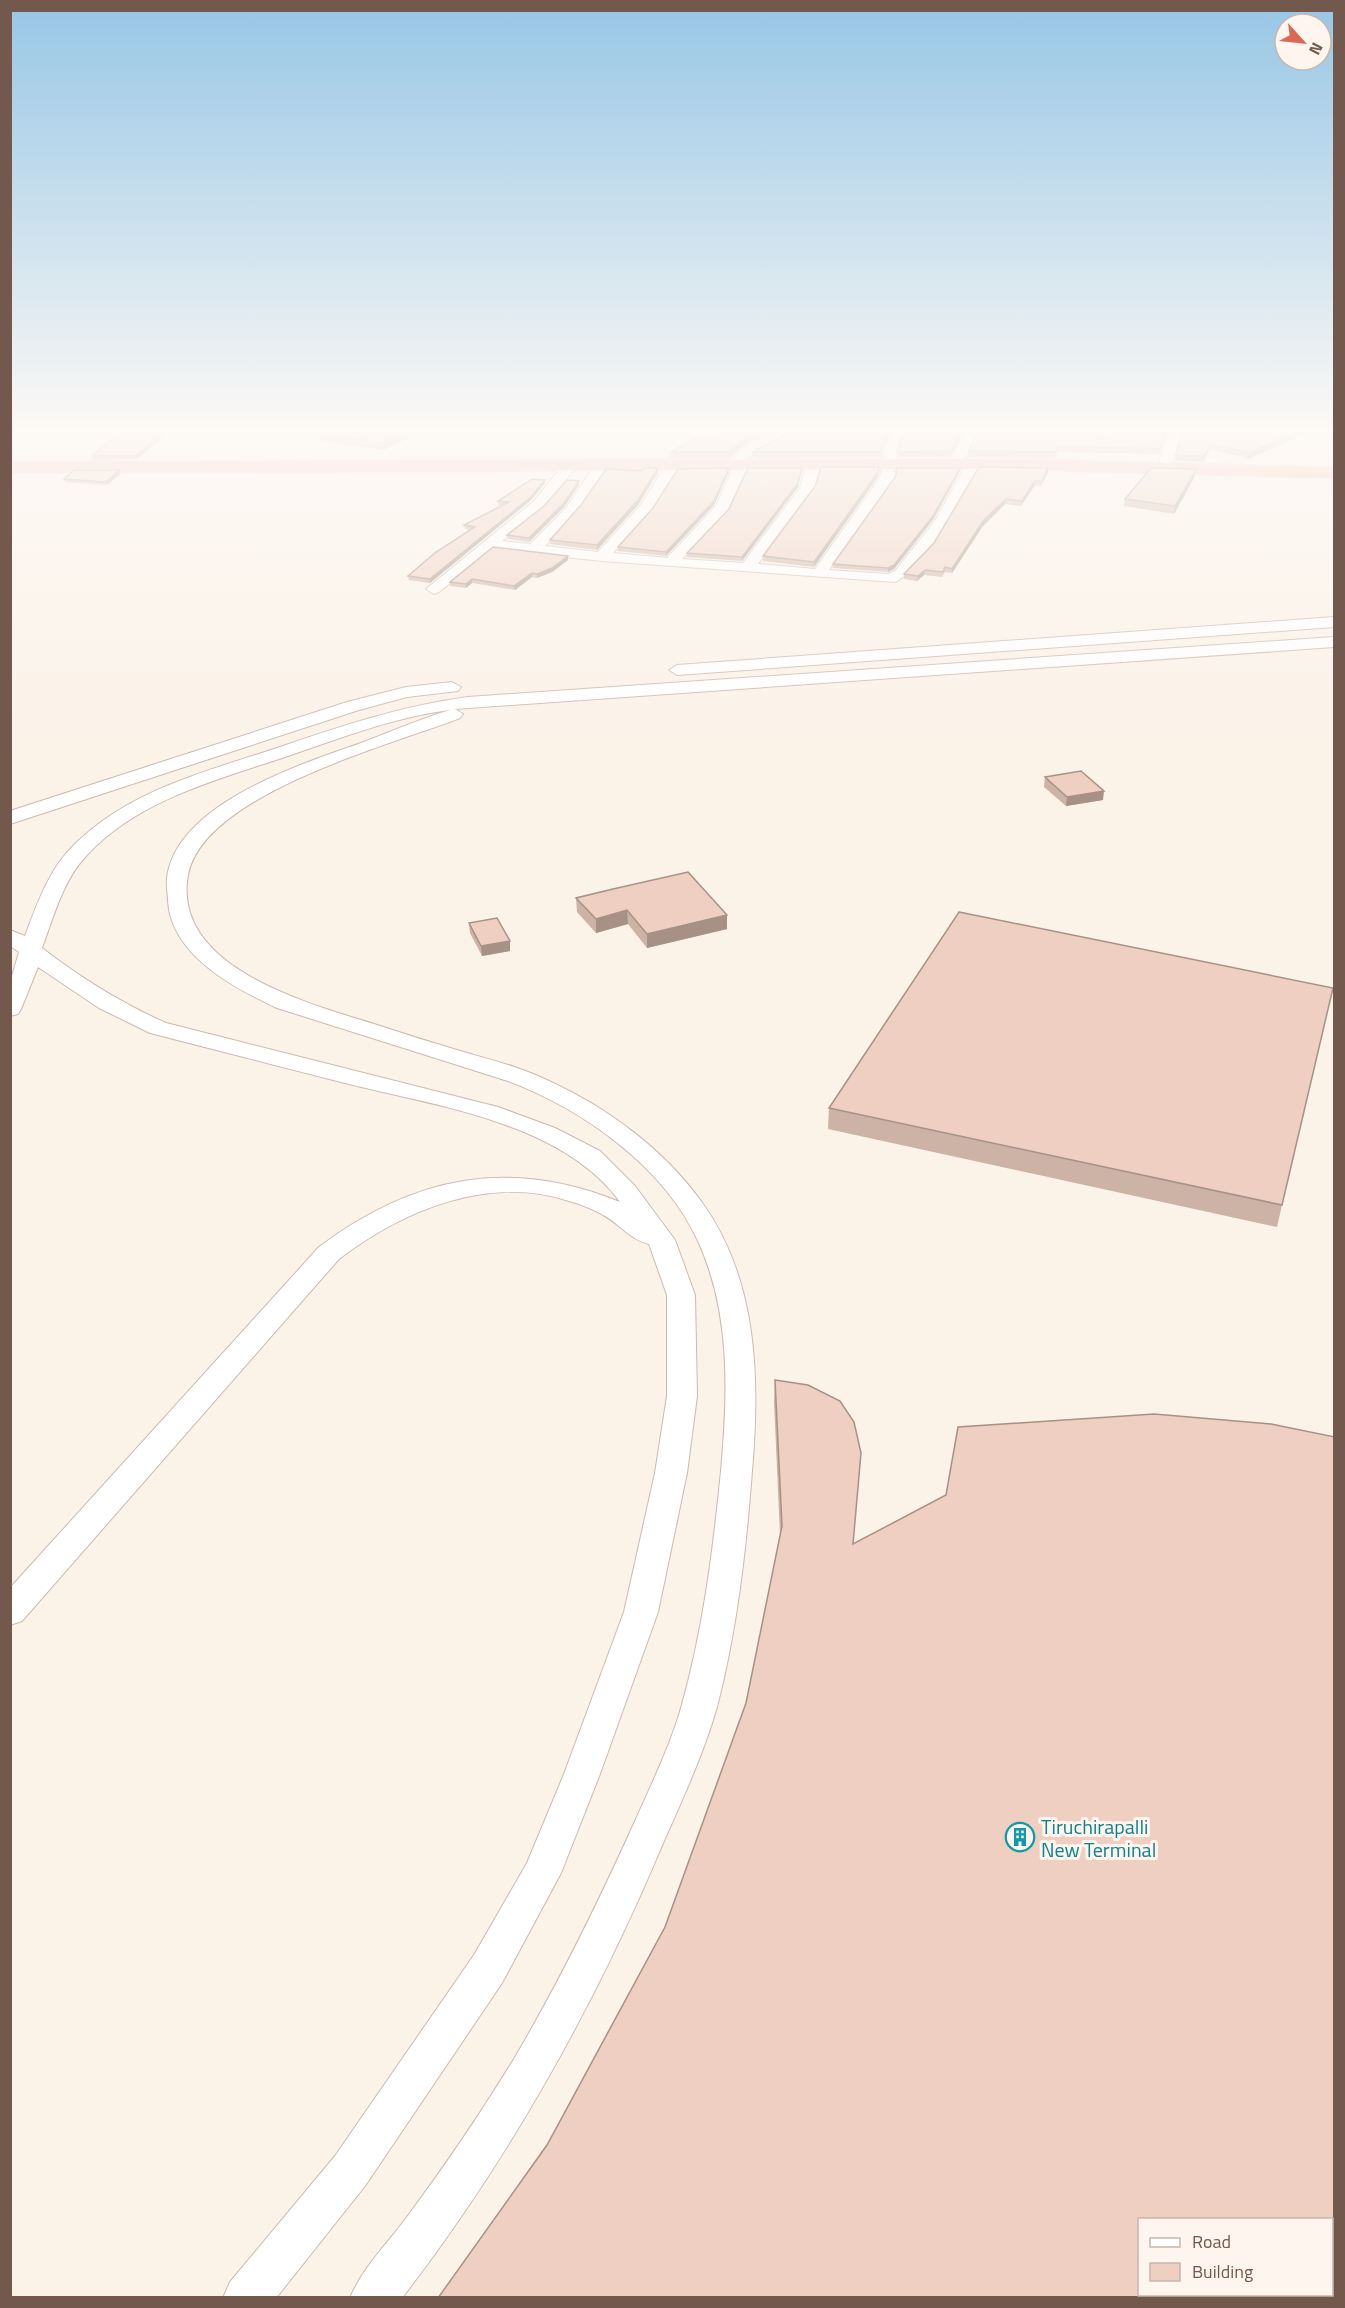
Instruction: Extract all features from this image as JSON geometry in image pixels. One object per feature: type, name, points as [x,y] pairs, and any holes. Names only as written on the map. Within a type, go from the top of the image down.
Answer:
[{"type":"street","points":[[434,589],[495,540]]},
{"type":"street","points":[[533,549],[543,540]]},
{"type":"street","points":[[602,556],[617,540]]},
{"type":"street","points":[[671,562],[692,540]]},
{"type":"street","points":[[748,567],[768,540]]},
{"type":"street","points":[[820,572],[843,540]]},
{"type":"street","points":[[490,544],[602,556],[890,579],[900,574],[927,540]]},
{"type":"street","points":[[661,671],[1335,622]]},
{"type":"street","points":[[10,1009],[27,974],[20,943],[62,873],[80,850],[105,828],[151,800],[208,777],[413,710],[468,702],[1335,642]]},
{"type":"street","points":[[10,818],[383,697],[461,686],[579,677]]},
{"type":"street","points":[[373,2298],[416,2245],[501,2120],[559,2023],[620,1903],[697,1712],[724,1590],[733,1515],[742,1390],[740,1337],[732,1294],[719,1256],[703,1221],[667,1176],[627,1140],[590,1113],[550,1089],[285,1003],[247,984],[209,956],[192,938],[182,920],[177,900],[176,881],[183,860],[195,838],[218,816],[249,794],[278,780],[467,709],[537,697]]},
{"type":"street","points":[[20,943],[119,1012],[159,1028],[489,1112],[546,1133],[591,1157],[626,1192],[661,1240],[681,1295],[682,1396],[670,1473],[641,1612],[582,1774],[542,1873],[488,1969],[350,2171],[246,2298]]},
{"type":"street","points":[[10,1611],[329,1253],[349,1235],[398,1206],[427,1196],[487,1186],[527,1186],[576,1195],[602,1204],[640,1227],[669,1261],[677,1280]]},
{"type":"building","points":[[455,540],[478,540],[430,579],[408,576],[436,552]]},
{"type":"building","points":[[550,540],[602,540],[597,545]]},
{"type":"building","points":[[625,540],[678,540],[666,552],[618,547]]},
{"type":"building","points":[[700,540],[755,540],[742,557],[687,553]]},
{"type":"building","points":[[775,540],[830,540],[814,562],[763,556]]},
{"type":"building","points":[[850,540],[914,540],[894,565],[888,568],[833,564]]},
{"type":"building","points":[[936,540],[971,540],[952,569],[945,567],[943,572],[925,570],[918,576],[904,574]]},
{"type":"building","points":[[493,547],[568,556],[552,568],[537,574],[532,573],[514,586],[472,579],[466,584],[450,582]]},
{"type":"building","points":[[1081,771],[1104,791],[1067,797],[1045,777]]},
{"type":"building","points":[[688,872],[727,915],[647,934],[627,910],[596,919],[576,898],[613,889]]},
{"type":"building","points":[[959,912],[1333,988],[1282,1205],[829,1108]]},
{"type":"building","points":[[497,918],[510,941],[481,946],[469,923]]},
{"type":"building","name":"Tiruchirapalli New Terminal","points":[[775,1380],[808,1385],[840,1401],[854,1422],[861,1453],[853,1544],[946,1495],[958,1427],[1154,1414],[1271,1424],[1335,1437],[1335,2298],[438,2298],[547,2145],[665,1927],[746,1703],[782,1526]]},
{"type":"place","name":"Tiruchirapalli New Terminal","points":[[1020,1837]]}]
